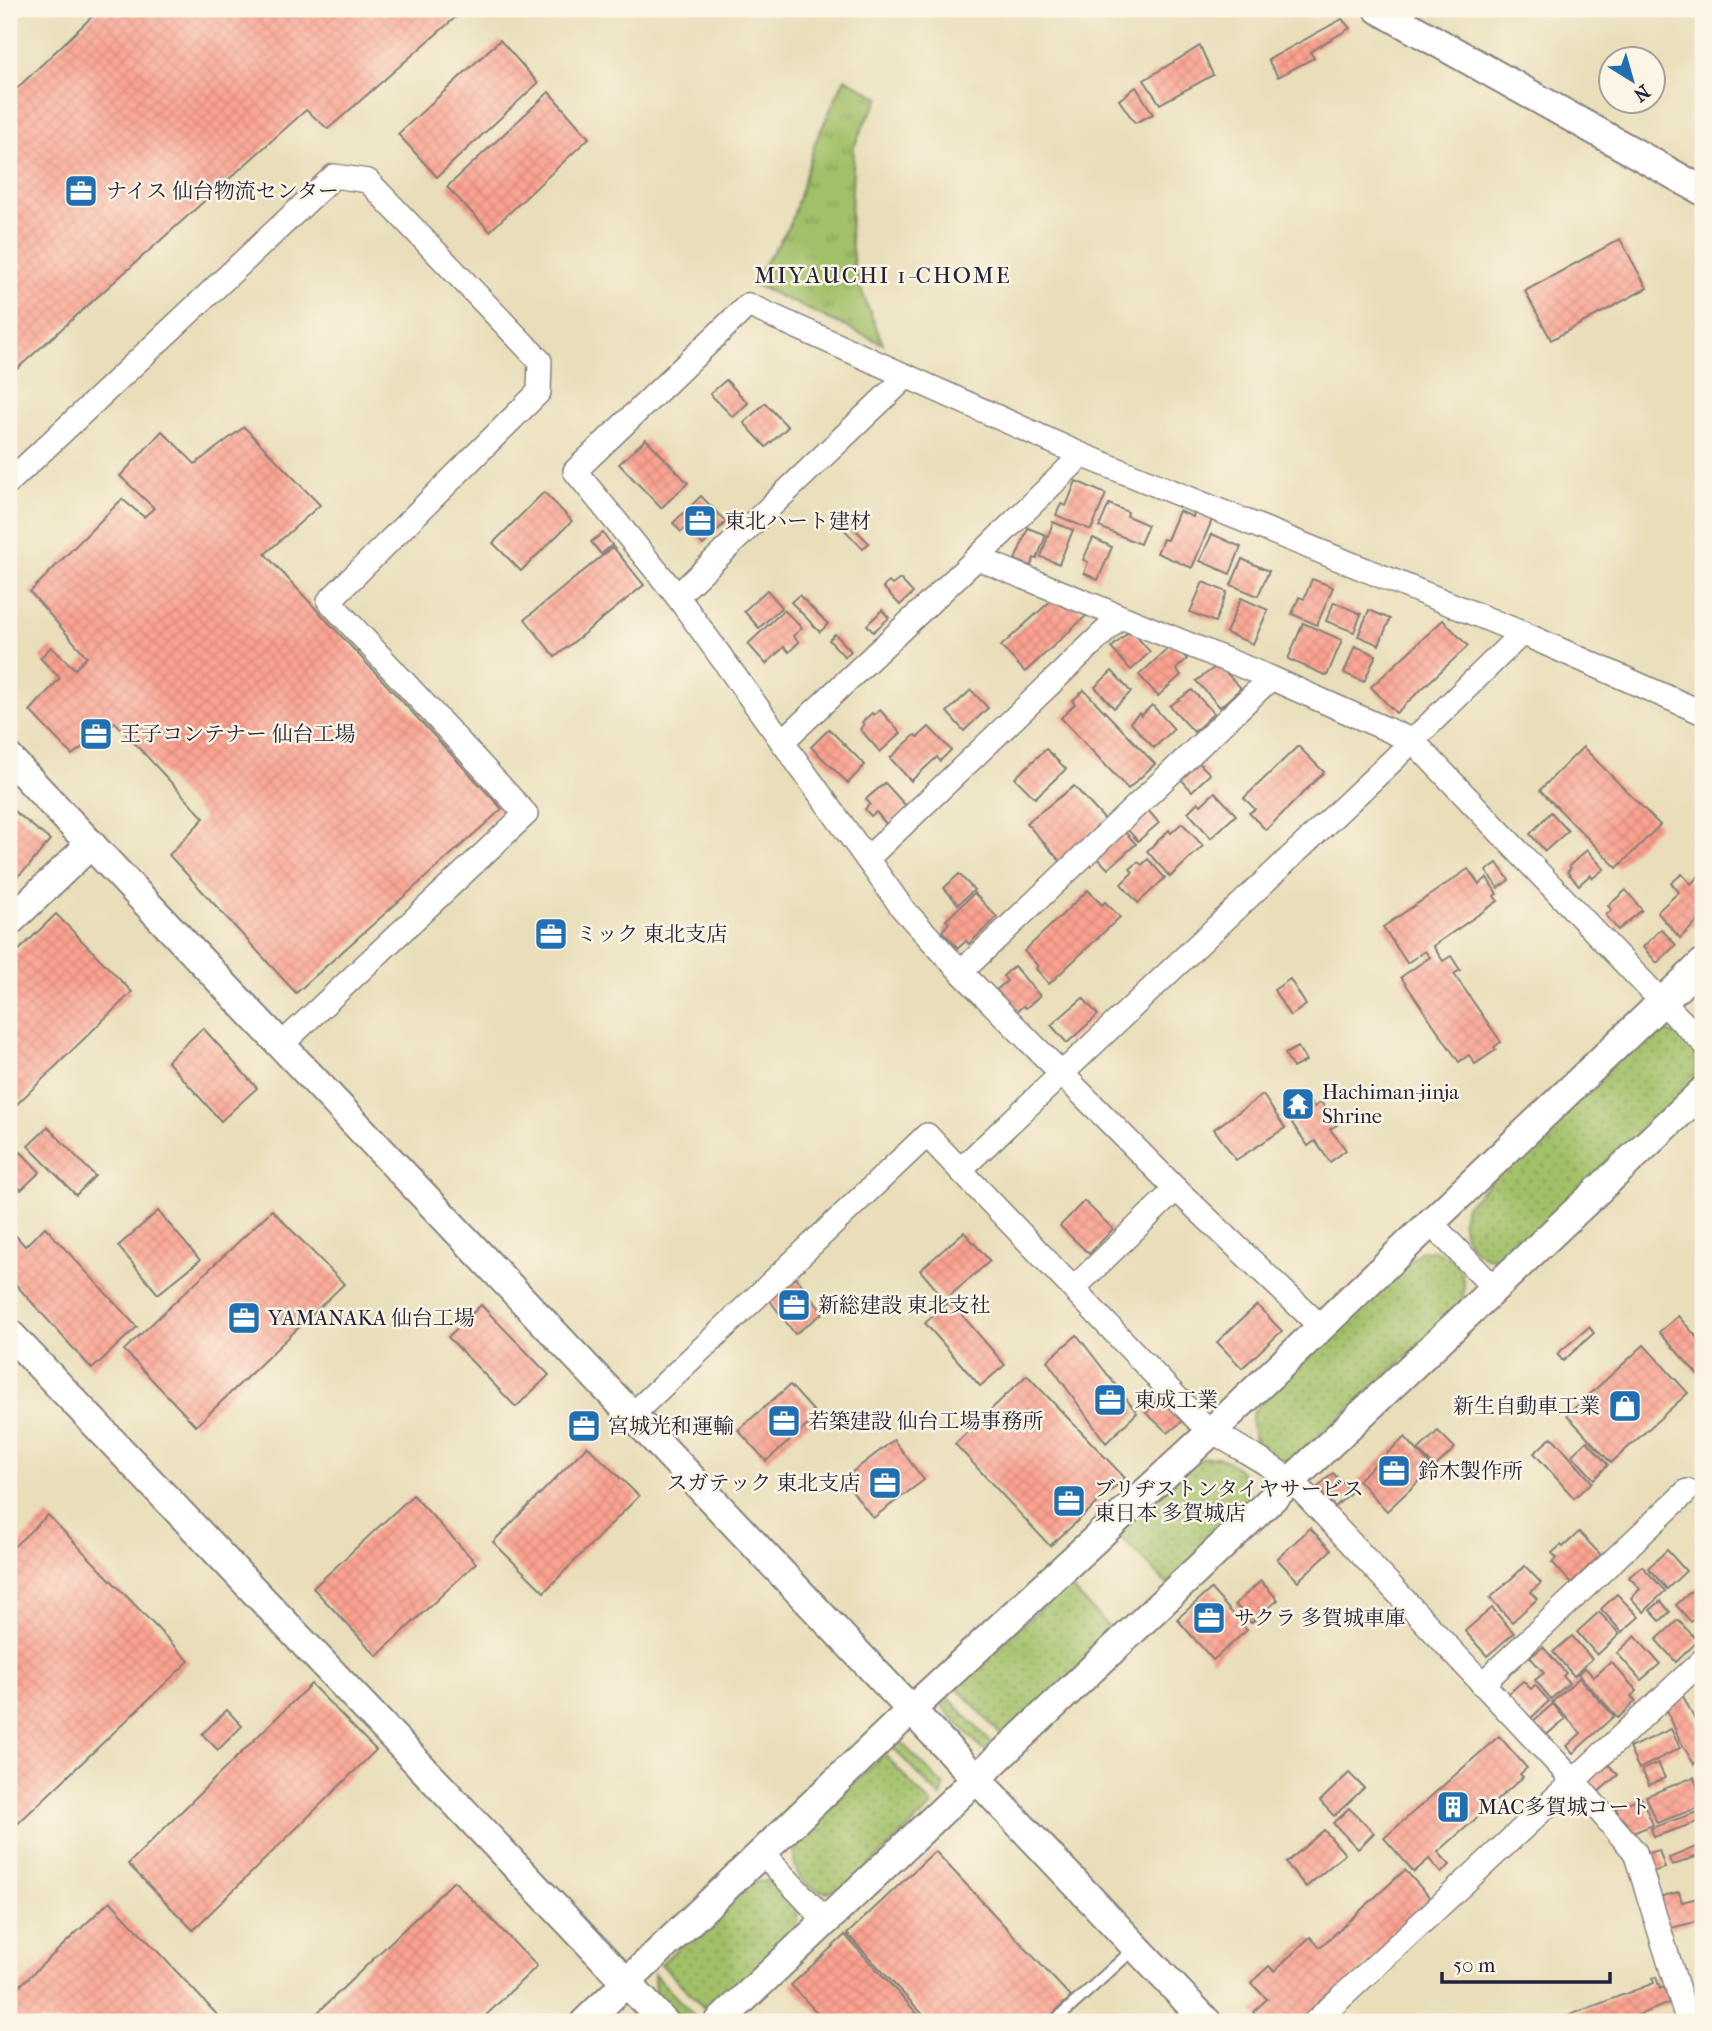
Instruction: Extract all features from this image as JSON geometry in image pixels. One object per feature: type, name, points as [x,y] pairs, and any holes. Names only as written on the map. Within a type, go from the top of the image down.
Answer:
[{"type":"street","points":[[1378,9],[1703,191]]},
{"type":"street","points":[[9,482],[334,176],[368,181],[540,360],[539,392],[330,601],[526,814],[281,1045]]},
{"type":"street","points":[[1320,1326],[1060,1074],[903,909],[677,596],[575,471],[748,305],[1082,455],[1522,633],[1703,713]]},
{"type":"street","points":[[677,596],[907,376]]},
{"type":"street","points":[[782,742],[978,558],[1082,455]]},
{"type":"street","points":[[978,558],[1270,678],[1413,741],[1703,1042]]},
{"type":"street","points":[[867,859],[1120,617]]},
{"type":"street","points":[[960,1170],[1413,741],[1522,633]]},
{"type":"street","points":[[961,972],[1270,678]]},
{"type":"street","points":[[9,758],[1207,2022]]},
{"type":"street","points":[[9,922],[90,844]]},
{"type":"street","points":[[585,2022],[911,1710],[1212,1431],[1703,963]]},
{"type":"street","points":[[719,2022],[1703,1091]]},
{"type":"street","points":[[632,1415],[927,1135],[1186,1408],[1212,1431],[1292,1481],[1573,1780],[1635,1852],[1688,2022]]},
{"type":"street","points":[[1074,1288],[1176,1189]]},
{"type":"street","points":[[1430,1222],[1495,1289]]},
{"type":"street","points":[[9,1333],[664,2022]]},
{"type":"street","points":[[1482,1684],[1688,1491]]},
{"type":"street","points":[[1315,2022],[1703,1660]]},
{"type":"street","points":[[762,1853],[825,1921]]},
{"type":"lane","points":[[1054,2022],[1136,1947]]},
{"type":"green space","points":[[845,78],[880,98],[854,147],[850,233],[854,265],[862,292],[883,344],[751,283],[791,223],[815,143]]},
{"type":"green space","points":[[1652,1031],[1675,1035],[1690,1047],[1696,1065],[1690,1088],[1512,1256],[1489,1257],[1472,1248],[1463,1230],[1465,1207],[1641,1036]]},
{"type":"green space","points":[[1434,1250],[1451,1259],[1461,1272],[1464,1289],[1459,1307],[1295,1460],[1275,1458],[1266,1453],[1252,1429],[1254,1409],[1421,1251]]},
{"type":"green space","points":[[1217,1457],[1232,1464],[1242,1474],[1247,1487],[1247,1503],[1168,1585],[1118,1534],[1193,1463],[1204,1458]]},
{"type":"green space","points":[[1067,1583],[1115,1634],[1004,1738],[956,1687]]},
{"type":"green space","points":[[946,1695],[995,1747],[982,1749],[942,1706]]},
{"type":"green space","points":[[902,1743],[944,1786],[941,1798],[891,1746]]},
{"type":"green space","points":[[884,1754],[932,1806],[844,1889],[819,1891],[809,1886],[796,1870],[794,1859],[800,1835]]},
{"type":"green space","points":[[767,1881],[784,1890],[794,1903],[797,1919],[792,1938],[711,2015],[661,1964],[743,1886]]},
{"type":"green space","points":[[654,1974],[700,2022],[685,2022],[655,1993]]},
{"type":"building","points":[[100,9],[465,9],[328,129],[306,110],[9,376],[9,96]]},
{"type":"building","points":[[1342,19],[1350,28],[1310,52],[1314,58],[1278,77],[1268,60]]},
{"type":"building","points":[[500,40],[538,83],[437,177],[398,134]]},
{"type":"building","points":[[1200,46],[1213,75],[1160,104],[1144,80]]},
{"type":"building","points":[[1136,87],[1153,114],[1135,123],[1119,100]]},
{"type":"building","points":[[549,92],[589,138],[490,231],[447,187]]},
{"type":"building","points":[[1620,239],[1647,288],[1551,340],[1525,291]]},
{"type":"building","points":[[726,380],[748,403],[733,417],[710,394]]},
{"type":"building","points":[[765,403],[788,427],[766,447],[744,423]]},
{"type":"building","points":[[244,427],[320,505],[265,554],[502,809],[296,993],[169,855],[204,818],[115,722],[72,755],[30,711],[60,678],[40,658],[51,647],[75,669],[87,657],[30,592],[122,499],[144,517],[154,508],[120,476],[162,431],[195,464]]},
{"type":"building","points":[[646,439],[688,483],[661,508],[619,464]]},
{"type":"building","points":[[1076,481],[1106,494],[1091,530],[1056,515],[1061,504],[1066,506]]},
{"type":"building","points":[[544,492],[572,521],[521,571],[493,543]]},
{"type":"building","points":[[701,496],[726,522],[703,545],[686,527],[681,532],[673,523]]},
{"type":"building","points":[[1109,504],[1148,525],[1140,544],[1099,527]]},
{"type":"building","points":[[1179,511],[1193,517],[1194,513],[1212,520],[1192,568],[1157,553],[1163,539],[1167,540]]},
{"type":"building","points":[[846,520],[869,543],[863,549],[840,525]]},
{"type":"building","points":[[1053,522],[1073,530],[1059,564],[1041,557]]},
{"type":"building","points":[[1028,528],[1046,535],[1037,559],[1034,558],[1031,566],[1015,560]]},
{"type":"building","points":[[603,533],[612,545],[601,554],[591,542]]},
{"type":"building","points":[[1212,534],[1241,547],[1230,574],[1200,561]]},
{"type":"building","points":[[1093,538],[1112,547],[1098,580],[1084,573],[1088,562],[1083,560]]},
{"type":"building","points":[[613,547],[644,585],[555,657],[525,619]]},
{"type":"building","points":[[1242,559],[1269,571],[1258,596],[1231,585]]},
{"type":"building","points":[[900,579],[913,593],[900,605],[883,587]]},
{"type":"building","points":[[1312,579],[1333,587],[1317,625],[1292,614],[1299,597],[1304,599]]},
{"type":"building","points":[[1203,582],[1227,592],[1215,622],[1190,612]]},
{"type":"building","points":[[767,590],[782,607],[759,628],[744,611]]},
{"type":"building","points":[[799,595],[828,624],[820,632],[791,602]]},
{"type":"building","points":[[1055,597],[1066,608],[1073,602],[1086,616],[1025,672],[1001,646]]},
{"type":"building","points":[[1241,598],[1268,610],[1253,644],[1226,633]]},
{"type":"building","points":[[1334,602],[1361,614],[1354,632],[1326,621]]},
{"type":"building","points":[[784,610],[802,628],[793,636],[799,642],[789,652],[784,647],[766,664],[748,644]]},
{"type":"building","points":[[882,610],[889,618],[873,632],[867,625]]},
{"type":"building","points":[[1369,610],[1390,619],[1379,645],[1358,636]]},
{"type":"building","points":[[1443,620],[1468,646],[1396,713],[1371,687]]},
{"type":"building","points":[[1303,623],[1342,640],[1327,676],[1288,659]]},
{"type":"building","points":[[1131,630],[1150,652],[1131,670],[1111,648]]},
{"type":"building","points":[[835,634],[851,651],[845,657],[829,640]]},
{"type":"building","points":[[1173,644],[1187,659],[1176,669],[1181,675],[1158,696],[1139,675]]},
{"type":"building","points":[[1355,646],[1376,655],[1364,682],[1344,673]]},
{"type":"building","points":[[1218,665],[1241,688],[1220,707],[1196,681]]},
{"type":"building","points":[[1112,671],[1131,692],[1114,708],[1095,687]]},
{"type":"building","points":[[971,690],[988,708],[964,731],[947,712]]},
{"type":"building","points":[[1084,690],[1155,764],[1128,789],[1061,718],[1075,704],[1072,701]]},
{"type":"building","points":[[1192,690],[1214,713],[1194,732],[1170,706]]},
{"type":"building","points":[[1152,705],[1174,729],[1154,748],[1130,722]]},
{"type":"building","points":[[880,710],[901,733],[880,752],[860,729],[864,724],[862,722]]},
{"type":"building","points":[[929,727],[951,750],[940,761],[937,757],[911,781],[890,758],[915,735],[918,737]]},
{"type":"building","points":[[829,729],[865,765],[848,783],[811,747]]},
{"type":"building","points":[[1298,746],[1324,772],[1266,830],[1249,813],[1255,809],[1244,798]]},
{"type":"building","points":[[1583,747],[1660,825],[1617,868],[1540,790]]},
{"type":"building","points":[[1046,749],[1066,769],[1035,798],[1015,778]]},
{"type":"building","points":[[1197,761],[1210,774],[1192,791],[1179,777]]},
{"type":"building","points":[[885,783],[907,807],[887,825],[876,812],[871,816],[865,809],[870,804],[866,799]]},
{"type":"building","points":[[1074,786],[1106,821],[1061,862],[1026,823]]},
{"type":"building","points":[[1215,792],[1236,815],[1211,838],[1188,812],[1198,802],[1201,805]]},
{"type":"building","points":[[9,807],[50,840],[29,866],[9,884]]},
{"type":"building","points":[[1147,809],[1159,823],[1138,841],[1126,828]]},
{"type":"building","points":[[1551,812],[1568,831],[1545,851],[1530,834]]},
{"type":"building","points":[[1182,823],[1203,846],[1170,877],[1147,851],[1169,830],[1171,833]]},
{"type":"building","points":[[1124,831],[1136,844],[1108,869],[1096,856]]},
{"type":"building","points":[[1587,850],[1604,869],[1593,878],[1590,875],[1579,885],[1567,872],[1571,868],[1569,866]]},
{"type":"building","points":[[1148,859],[1165,878],[1138,903],[1121,884],[1133,872],[1130,869],[1138,862],[1142,865]]},
{"type":"building","points":[[1497,863],[1509,880],[1498,888],[1486,871]]},
{"type":"building","points":[[1468,869],[1479,884],[1487,878],[1497,894],[1494,896],[1498,901],[1433,946],[1443,961],[1451,956],[1460,970],[1454,974],[1501,1042],[1494,1047],[1496,1050],[1475,1064],[1469,1055],[1459,1062],[1401,977],[1430,957],[1425,951],[1407,963],[1383,927]]},
{"type":"building","points":[[1703,872],[1703,916],[1680,938],[1657,912],[1679,892],[1671,883],[1682,874],[1691,884]]},
{"type":"building","points":[[959,874],[974,890],[958,904],[944,888]]},
{"type":"building","points":[[1088,890],[1102,905],[1105,902],[1120,917],[1049,984],[1036,969],[1038,966],[1024,951]]},
{"type":"building","points":[[1626,890],[1642,910],[1618,930],[1606,915],[1612,910],[1608,906]]},
{"type":"building","points":[[974,893],[997,917],[969,944],[966,941],[958,948],[942,931],[949,923],[946,920]]},
{"type":"building","points":[[56,914],[132,992],[9,1112],[9,960]]},
{"type":"building","points":[[1661,929],[1676,945],[1657,963],[1643,947]]},
{"type":"building","points":[[1014,966],[1040,996],[1026,1008],[1023,1006],[1016,1012],[996,990],[1007,981],[1003,976]]},
{"type":"building","points":[[1290,979],[1306,1005],[1290,1016],[1274,990]]},
{"type":"building","points":[[1083,998],[1098,1015],[1067,1043],[1051,1025]]},
{"type":"building","points":[[203,1028],[257,1088],[221,1121],[167,1061]]},
{"type":"building","points":[[1298,1047],[1306,1061],[1293,1068],[1285,1054]]},
{"type":"building","points":[[1263,1095],[1285,1128],[1236,1160],[1214,1129]]},
{"type":"building","points":[[1321,1102],[1337,1125],[1330,1129],[1346,1150],[1330,1162],[1315,1141],[1308,1146],[1292,1123],[1299,1119],[1295,1114],[1311,1103],[1314,1107]]},
{"type":"building","points":[[48,1127],[95,1176],[76,1195],[28,1146]]},
{"type":"building","points":[[21,1152],[40,1172],[21,1190],[9,1177],[9,1164]]},
{"type":"building","points":[[1084,1201],[1113,1229],[1089,1254],[1060,1226]]},
{"type":"building","points":[[272,1210],[344,1284],[196,1426],[124,1350]]},
{"type":"building","points":[[158,1211],[200,1260],[158,1294],[118,1246]]},
{"type":"building","points":[[45,1227],[137,1327],[92,1369],[9,1277],[9,1228],[25,1246]]},
{"type":"building","points":[[964,1232],[990,1261],[945,1300],[920,1270]]},
{"type":"building","points":[[796,1277],[823,1313],[795,1334],[768,1298]]},
{"type":"building","points":[[950,1301],[1005,1365],[980,1386],[925,1323]]},
{"type":"building","points":[[481,1305],[549,1375],[516,1407],[448,1337]]},
{"type":"building","points":[[1257,1305],[1282,1331],[1242,1368],[1217,1342]]},
{"type":"building","points":[[1678,1316],[1703,1344],[1701,1378],[1659,1332]]},
{"type":"building","points":[[1589,1327],[1594,1333],[1563,1361],[1557,1354]]},
{"type":"building","points":[[1077,1335],[1137,1413],[1106,1443],[1047,1361]]},
{"type":"building","points":[[1644,1345],[1688,1393],[1611,1463],[1567,1415]]},
{"type":"building","points":[[1027,1375],[1125,1478],[1050,1546],[955,1444]]},
{"type":"building","points":[[790,1385],[818,1416],[766,1461],[738,1430]]},
{"type":"building","points":[[1161,1396],[1184,1420],[1168,1433],[1146,1413]]},
{"type":"building","points":[[1438,1431],[1455,1448],[1435,1467],[1418,1450]]},
{"type":"building","points":[[1405,1437],[1433,1468],[1387,1511],[1358,1480]]},
{"type":"building","points":[[1552,1437],[1592,1482],[1574,1498],[1534,1453]]},
{"type":"building","points":[[894,1440],[924,1480],[873,1518],[843,1479]]},
{"type":"building","points":[[1587,1441],[1608,1465],[1594,1479],[1572,1455]]},
{"type":"building","points":[[587,1446],[639,1496],[544,1592],[493,1542]]},
{"type":"building","points":[[1333,1473],[1351,1492],[1335,1507],[1317,1488]]},
{"type":"building","points":[[413,1495],[476,1563],[377,1656],[313,1588]]},
{"type":"building","points":[[48,1515],[189,1661],[9,1832],[9,1551]]},
{"type":"building","points":[[1310,1528],[1331,1550],[1298,1581],[1277,1559]]},
{"type":"building","points":[[1579,1532],[1601,1555],[1571,1583],[1552,1562],[1557,1558],[1552,1553]]},
{"type":"building","points":[[1667,1550],[1686,1571],[1667,1589],[1648,1568]]},
{"type":"building","points":[[1525,1566],[1541,1583],[1530,1592],[1537,1599],[1512,1622],[1490,1598]]},
{"type":"building","points":[[1642,1566],[1665,1591],[1644,1612],[1631,1598],[1640,1589],[1629,1577]]},
{"type":"building","points":[[1261,1581],[1278,1600],[1251,1623],[1235,1604]]},
{"type":"building","points":[[1696,1587],[1703,1595],[1703,1620],[1699,1616],[1691,1622],[1676,1605]]},
{"type":"building","points":[[1211,1589],[1247,1630],[1213,1660],[1177,1619]]},
{"type":"building","points":[[1617,1594],[1639,1617],[1622,1632],[1601,1609]]},
{"type":"building","points":[[1661,1601],[1670,1612],[1660,1621],[1650,1610]]},
{"type":"building","points":[[1492,1608],[1514,1633],[1487,1656],[1465,1631]]},
{"type":"building","points":[[1599,1612],[1620,1634],[1597,1655],[1577,1632]]},
{"type":"building","points":[[1678,1620],[1698,1641],[1676,1662],[1656,1640]]},
{"type":"building","points":[[1572,1636],[1592,1659],[1574,1676],[1553,1652]]},
{"type":"building","points":[[1635,1636],[1660,1664],[1641,1680],[1617,1653]]},
{"type":"building","points":[[1543,1647],[1566,1673],[1563,1676],[1569,1683],[1551,1699],[1535,1680],[1544,1673],[1530,1657]]},
{"type":"building","points":[[1611,1662],[1637,1691],[1631,1696],[1636,1701],[1618,1718],[1578,1674],[1585,1668],[1594,1677]]},
{"type":"building","points":[[1579,1678],[1614,1716],[1573,1753],[1567,1746],[1581,1733],[1552,1702]]},
{"type":"building","points":[[1523,1681],[1531,1689],[1535,1685],[1549,1701],[1530,1719],[1508,1694]]},
{"type":"building","points":[[311,1684],[376,1750],[193,1930],[128,1864]]},
{"type":"building","points":[[1680,1690],[1699,1728],[1703,1725],[1703,1758],[1694,1764],[1679,1739],[1664,1703]]},
{"type":"building","points":[[1553,1704],[1565,1719],[1544,1737],[1532,1722]]},
{"type":"building","points":[[227,1710],[242,1726],[218,1750],[202,1734]]},
{"type":"building","points":[[1671,1729],[1680,1748],[1639,1769],[1629,1748]]},
{"type":"building","name":"MAC多賀城コート","points":[[1499,1736],[1527,1768],[1520,1774],[1523,1777],[1438,1852],[1450,1865],[1441,1873],[1429,1859],[1414,1872],[1384,1838]]},
{"type":"building","points":[[1606,1762],[1618,1775],[1598,1792],[1586,1778]]},
{"type":"building","points":[[1658,1763],[1665,1778],[1649,1785],[1642,1770]]},
{"type":"building","points":[[1349,1773],[1364,1788],[1334,1816],[1320,1801]]},
{"type":"building","points":[[1694,1777],[1703,1806],[1657,1823],[1646,1796]]},
{"type":"building","points":[[1641,1797],[1653,1825],[1630,1834],[1616,1808]]},
{"type":"building","points":[[1349,1808],[1374,1833],[1358,1849],[1333,1823]]},
{"type":"building","points":[[1703,1810],[1703,1820],[1654,1837],[1651,1828]]},
{"type":"building","points":[[1324,1830],[1345,1854],[1306,1887],[1286,1863]]},
{"type":"building","points":[[1703,1844],[1703,1854],[1672,1866],[1669,1858]]},
{"type":"building","points":[[1659,1850],[1665,1868],[1648,1873],[1642,1855]]},
{"type":"building","points":[[935,1851],[1071,1997],[1044,2022],[930,2022],[847,1934]]},
{"type":"building","points":[[1405,1870],[1434,1902],[1303,2022],[1263,2022],[1253,2012],[1267,1999],[1251,1983],[1269,1966],[1274,1971],[1310,1937],[1320,1947]]},
{"type":"building","points":[[454,1881],[537,1966],[479,2022],[308,2022]]},
{"type":"building","points":[[1679,1892],[1682,1902],[1701,1897],[1703,1920],[1667,1929],[1659,1897]]},
{"type":"building","points":[[110,1901],[224,2022],[9,2022],[9,1996]]},
{"type":"building","points":[[845,1935],[925,2022],[826,2022],[791,1985]]},
{"type":"building","points":[[1656,1977],[1660,1989],[1664,1987],[1670,2003],[1620,2022],[1563,2022],[1562,2018],[1654,1983],[1652,1978]]},
{"type":"place","name":"ナイス 仙台物流センター","points":[[81,191]]},
{"type":"place","name":"東北ハート建材","points":[[700,521]]},
{"type":"place","name":"王子コンテナー 仙台工場","points":[[96,734]]},
{"type":"place","name":"ミック 東北支店","points":[[551,934]]},
{"type":"place","name":"Hachiman-jinja Shrine","points":[[1298,1104]]},
{"type":"place","name":"新総建設 東北支社","points":[[794,1305]]},
{"type":"place","name":"YAMANAKA 仙台工場","points":[[244,1318]]},
{"type":"place","name":"東成工業","points":[[1110,1400]]},
{"type":"place","name":"新生自動車工業","points":[[1625,1406]]},
{"type":"place","name":"若築建設 仙台工場事務所","points":[[784,1421]]},
{"type":"place","name":"宮城光和運輸","points":[[584,1426]]},
{"type":"place","name":"鈴木製作所","points":[[1394,1471]]},
{"type":"place","name":"スガテック 東北支店","points":[[885,1483]]},
{"type":"place","name":"ブリヂストンタイヤサービス 東日本 多賀城店","points":[[1069,1501]]},
{"type":"place","name":"サクラ 多賀城車庫","points":[[1209,1618]]},
{"type":"place","name":"MAC多賀城コート","points":[[1453,1807]]},
{"type":"district","name":"MIYAUCHI 1-CHOME","points":[[883,275]]}]
